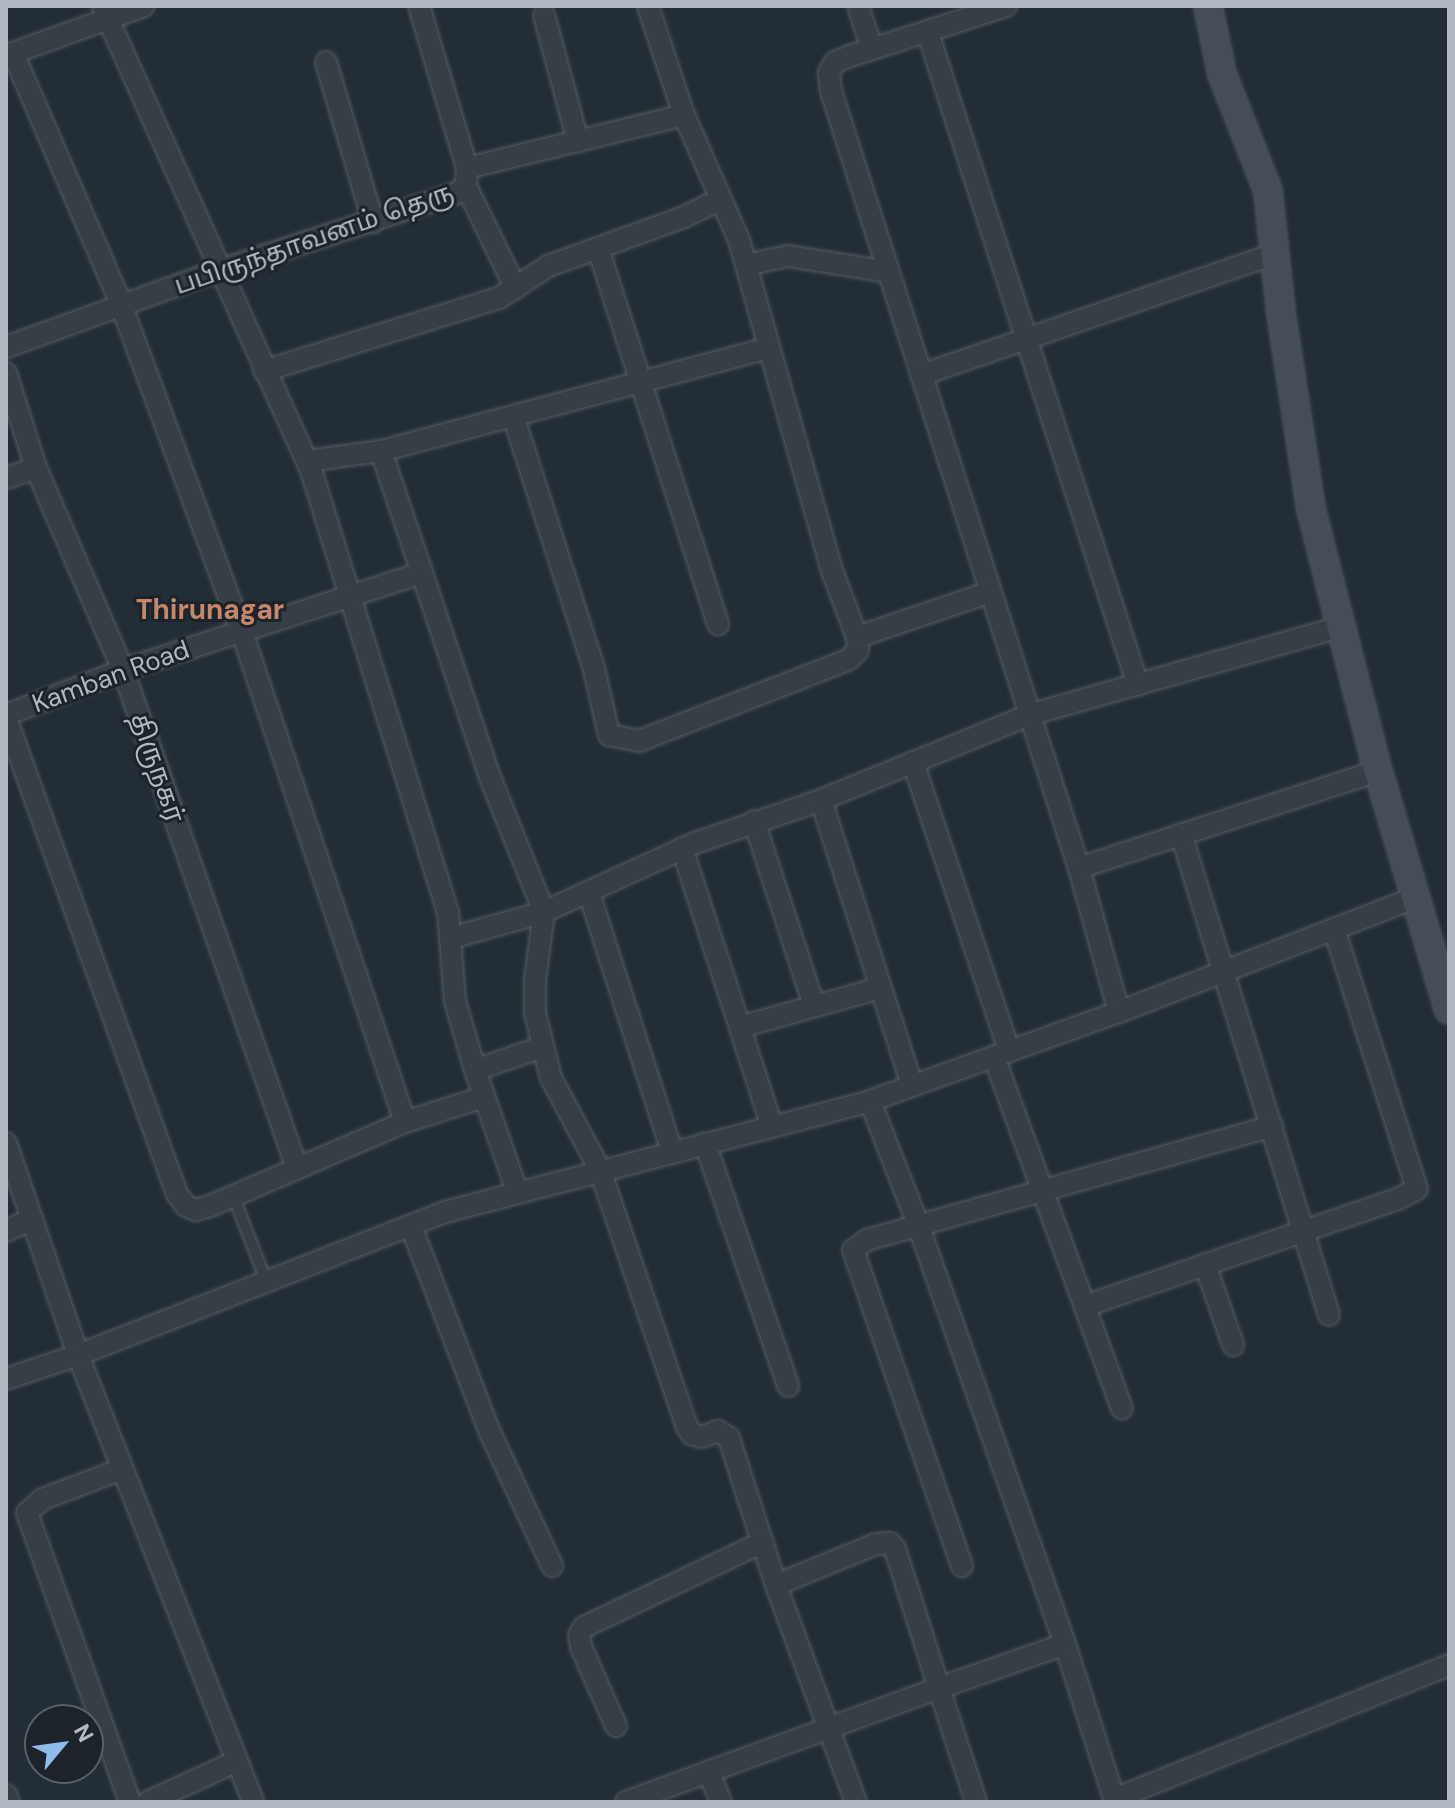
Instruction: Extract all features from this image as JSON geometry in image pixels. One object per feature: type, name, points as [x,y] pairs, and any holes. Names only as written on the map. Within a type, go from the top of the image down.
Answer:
[{"type":"main road","points":[[1208,6],[1222,74],[1268,191],[1311,509],[1378,771],[1449,1010]]},
{"type":"street","points":[[144,6],[105,12],[10,54],[121,304],[242,632],[405,1122]]},
{"type":"street","points":[[419,6],[466,177],[516,289]]},
{"type":"street","points":[[514,418],[594,669],[609,735],[639,741],[848,660],[858,650],[857,637],[831,568],[746,265],[684,115],[648,6]]},
{"type":"street","points":[[858,6],[872,49]]},
{"type":"street","points":[[1006,6],[981,10],[928,33],[835,62],[829,73],[831,91],[1079,868],[1119,1012]]},
{"type":"street","points":[[105,12],[307,461],[353,598],[448,912],[455,1001],[517,1191]]},
{"type":"street","points":[[544,15],[578,141]]},
{"type":"street","points":[[928,33],[1138,685]]},
{"type":"street","points":[[326,62],[373,222]]},
{"type":"street","name":"பபிருந்தாவனம் தெரு","points":[[6,347],[220,270],[457,193],[466,177],[578,141],[684,115]]},
{"type":"street","points":[[264,371],[471,308],[516,289],[548,266],[721,199]]},
{"type":"street","points":[[598,248],[718,624]]},
{"type":"street","points":[[921,375],[1275,254]]},
{"type":"street","points":[[746,265],[788,256],[889,272]]},
{"type":"street","points":[[307,461],[381,451],[769,348]]},
{"type":"street","name":"திருநகர்","points":[[6,373],[36,468],[123,670],[297,1168]]},
{"type":"street","points":[[381,451],[491,780],[544,912],[535,980],[535,1013],[551,1078],[600,1170],[687,1427],[692,1434],[702,1437],[718,1431],[729,1438],[776,1585],[856,1802]]},
{"type":"street","points":[[6,478],[36,468]]},
{"type":"street","name":"Kamban Road","points":[[6,717],[123,670],[353,598],[422,573]]},
{"type":"street","points":[[857,637],[991,592]]},
{"type":"street","points":[[451,938],[544,912],[682,848],[821,800],[1029,715],[1341,627]]},
{"type":"street","points":[[6,717],[177,1194],[186,1206],[196,1210],[405,1122],[484,1097]]},
{"type":"street","points":[[913,762],[1043,1192],[1122,1408]]},
{"type":"street","points":[[1079,868],[1378,771]]},
{"type":"street","points":[[821,800],[912,1085]]},
{"type":"street","points":[[754,821],[814,1006]]},
{"type":"street","points":[[1181,834],[1329,1315]]},
{"type":"street","points":[[682,848],[772,1126]]},
{"type":"street","points":[[589,893],[672,1152]]},
{"type":"street","points":[[6,1379],[78,1355],[411,1226],[517,1191],[870,1101],[1119,1012],[1414,898]]},
{"type":"street","points":[[1085,1306],[1411,1194],[1417,1189],[1334,929]]},
{"type":"street","points":[[740,1027],[881,988]]},
{"type":"street","points":[[475,1070],[542,1047]]},
{"type":"street","points":[[870,1101],[919,1227],[1065,1644],[1114,1800],[1449,1665]]},
{"type":"street","points":[[962,1566],[853,1250],[867,1240],[1272,1126]]},
{"type":"street","points":[[6,1143],[78,1355],[253,1802]]},
{"type":"street","points":[[705,1143],[788,1386]]},
{"type":"street","points":[[6,1231],[32,1219]]},
{"type":"street","points":[[411,1226],[489,1430],[552,1566]]},
{"type":"street","points":[[1205,1264],[1233,1345]]},
{"type":"street","points":[[122,1469],[43,1499],[27,1513],[130,1802]]},
{"type":"street","points":[[616,1726],[581,1647],[579,1635],[584,1627],[763,1542]]},
{"type":"street","points":[[776,1585],[876,1544],[890,1543],[895,1549],[976,1802]]},
{"type":"street","points":[[626,1802],[1065,1644]]},
{"type":"street","points":[[148,1802],[237,1761]]},
{"type":"street","points":[[708,1772],[721,1802]]},
{"type":"street","points":[[6,1795],[9,1802]]},
{"type":"lane","points":[[233,1195],[266,1281]]},
{"type":"district","name":"Thirunagar","points":[[210,610]]}]
